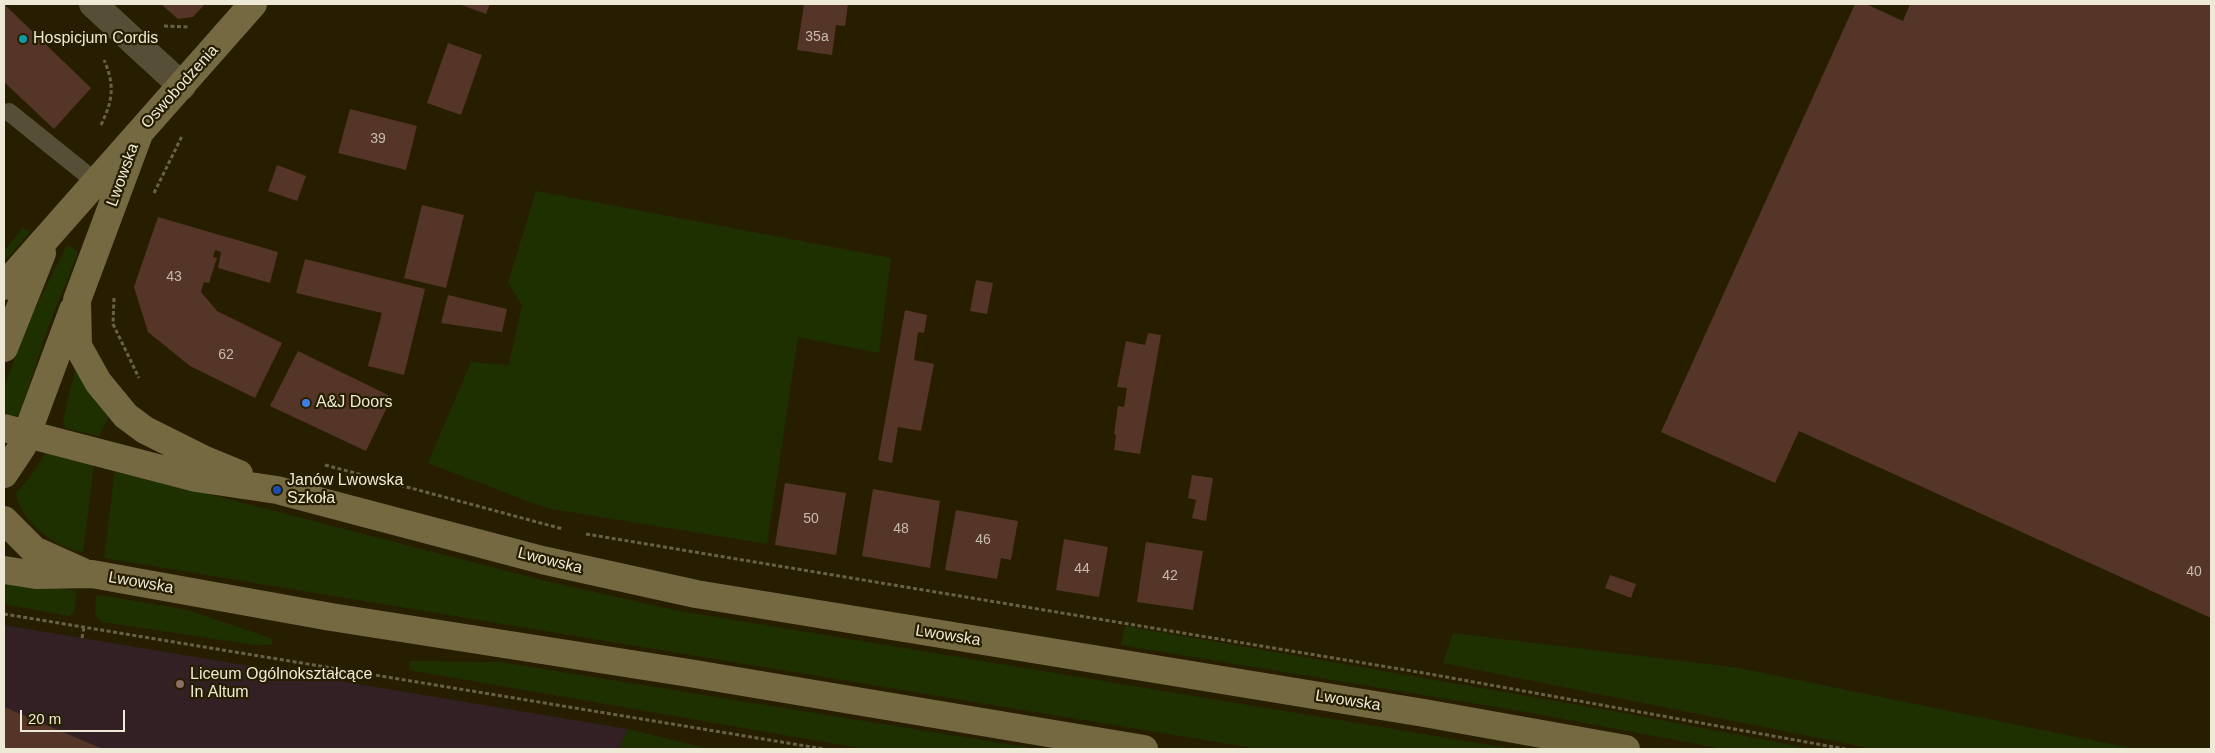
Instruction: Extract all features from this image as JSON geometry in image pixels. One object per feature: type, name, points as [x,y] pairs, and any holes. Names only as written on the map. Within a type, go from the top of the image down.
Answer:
[{"type":"street","name":"Oswobodzenia","points":[[4,286],[253,4]]},
{"type":"street","points":[[102,11],[182,86]]},
{"type":"street","name":"Lwowska","points":[[138,134],[77,300],[78,346],[98,382],[126,416],[146,430],[205,460],[277,490]]},
{"type":"street","name":"Oswobodzenia","points":[[4,348],[48,238]]},
{"type":"street","points":[[4,474],[22,447],[15,430],[77,300]]},
{"type":"street","name":"Lwowska","points":[[15,430],[196,478],[277,490],[542,560],[696,594],[1626,749]]},
{"type":"street","name":"Lwowska","points":[[4,520],[34,550],[85,573]]},
{"type":"street","name":"Lwowska","points":[[4,570],[36,575],[85,573],[331,617],[680,672],[1144,749]]},
{"type":"lane","points":[[9,112],[96,182]]},
{"type":"path","points":[[72,164],[92,143],[110,104],[112,77],[101,54],[90,44],[102,11]]},
{"type":"path","points":[[325,465],[566,530]]},
{"type":"path","points":[[582,534],[1424,673],[1845,749]]},
{"type":"path","points":[[4,614],[824,749]]},
{"type":"path","points":[[82,638],[84,627]]},
{"type":"shaded area","name":"Liceum Ogólnokształcące In Altum","points":[[4,625],[628,729],[619,749],[4,749]]},
{"type":"green space","points":[[536,191],[891,258],[879,353],[798,337],[767,544],[546,508],[428,463],[471,362],[509,365],[522,305],[508,283]]},
{"type":"green space","points":[[23,228],[30,232],[4,262],[4,251]]},
{"type":"green space","points":[[70,246],[78,252],[49,325],[19,415],[4,414],[4,387],[30,319],[66,247]]},
{"type":"green space","points":[[75,370],[109,416],[99,436],[65,428],[63,420]]},
{"type":"green space","points":[[46,452],[94,465],[83,552],[62,545],[41,532],[24,514],[19,504],[16,493],[28,480]]},
{"type":"green space","points":[[115,470],[546,581],[674,610],[1514,749],[1259,749],[104,558]]},
{"type":"green space","points":[[4,579],[77,591],[74,613],[68,616],[4,604]]},
{"type":"green space","points":[[100,595],[188,610],[273,639],[271,645],[255,645],[102,622],[95,615],[96,596]]},
{"type":"green space","points":[[1125,626],[1635,715],[1811,749],[1724,749],[1526,712],[1121,645]]},
{"type":"green space","points":[[1453,633],[1739,668],[2135,749],[1874,749],[1443,663]]},
{"type":"green space","points":[[410,661],[500,662],[1037,749],[865,749],[409,670]]},
{"type":"green space","points":[[628,729],[709,749],[619,749]]},
{"type":"building","name":"Hospicjum Cordis","points":[[4,4],[91,88],[54,129],[4,82]]},
{"type":"building","points":[[161,4],[205,4],[193,17],[178,19]]},
{"type":"building","points":[[459,4],[490,4],[486,14]]},
{"type":"building","points":[[804,4],[848,4],[845,26],[836,25],[832,55],[797,50]]},
{"type":"building","points":[[1855,4],[1866,4],[1903,21],[1910,4],[2211,4],[2211,618],[1799,431],[1775,483],[1661,432]]},
{"type":"building","points":[[448,43],[482,55],[461,115],[427,103]]},
{"type":"building","points":[[350,109],[417,126],[406,170],[338,153]]},
{"type":"building","points":[[277,165],[306,176],[297,201],[268,191]]},
{"type":"building","points":[[422,205],[464,215],[446,288],[404,278]]},
{"type":"building","points":[[158,217],[278,252],[270,283],[218,268],[221,252],[215,250],[213,257],[217,258],[209,283],[204,282],[201,292],[217,311],[282,343],[255,398],[190,366],[148,332],[134,287]]},
{"type":"building","points":[[305,259],[425,289],[404,375],[368,366],[382,313],[296,293]]},
{"type":"building","points":[[976,280],[993,283],[987,314],[970,311]]},
{"type":"building","points":[[448,295],[507,309],[502,332],[441,323]]},
{"type":"building","points":[[905,310],[927,315],[924,333],[918,332],[914,360],[934,364],[921,431],[898,427],[892,463],[878,460]]},
{"type":"building","points":[[1148,333],[1161,335],[1140,454],[1114,450],[1118,406],[1124,407],[1127,388],[1117,387],[1126,341],[1145,345]]},
{"type":"building","points":[[298,351],[392,397],[366,451],[270,406]]},
{"type":"building","points":[[1192,475],[1213,478],[1206,521],[1192,518],[1196,500],[1188,498]]},
{"type":"building","points":[[785,483],[846,493],[836,555],[775,545]]},
{"type":"building","points":[[873,489],[940,501],[930,568],[862,556]]},
{"type":"building","points":[[956,510],[1018,521],[1011,560],[1001,558],[997,579],[945,570]]},
{"type":"building","points":[[1064,539],[1108,547],[1099,597],[1056,590]]},
{"type":"building","points":[[1146,542],[1203,551],[1193,610],[1137,602]]},
{"type":"building","points":[[1610,575],[1636,584],[1631,598],[1605,588]]},
{"type":"building","points":[[4,707],[103,749],[4,749]]},
{"type":"place","name":"Hospicjum Cordis","points":[[23,39]]},
{"type":"place","name":"A&J Doors","points":[[306,403]]},
{"type":"place","name":"Janów Lwowska Szkoła","points":[[277,490]]},
{"type":"place","name":"Liceum Ogólnokształcące In Altum","points":[[180,684]]}]
